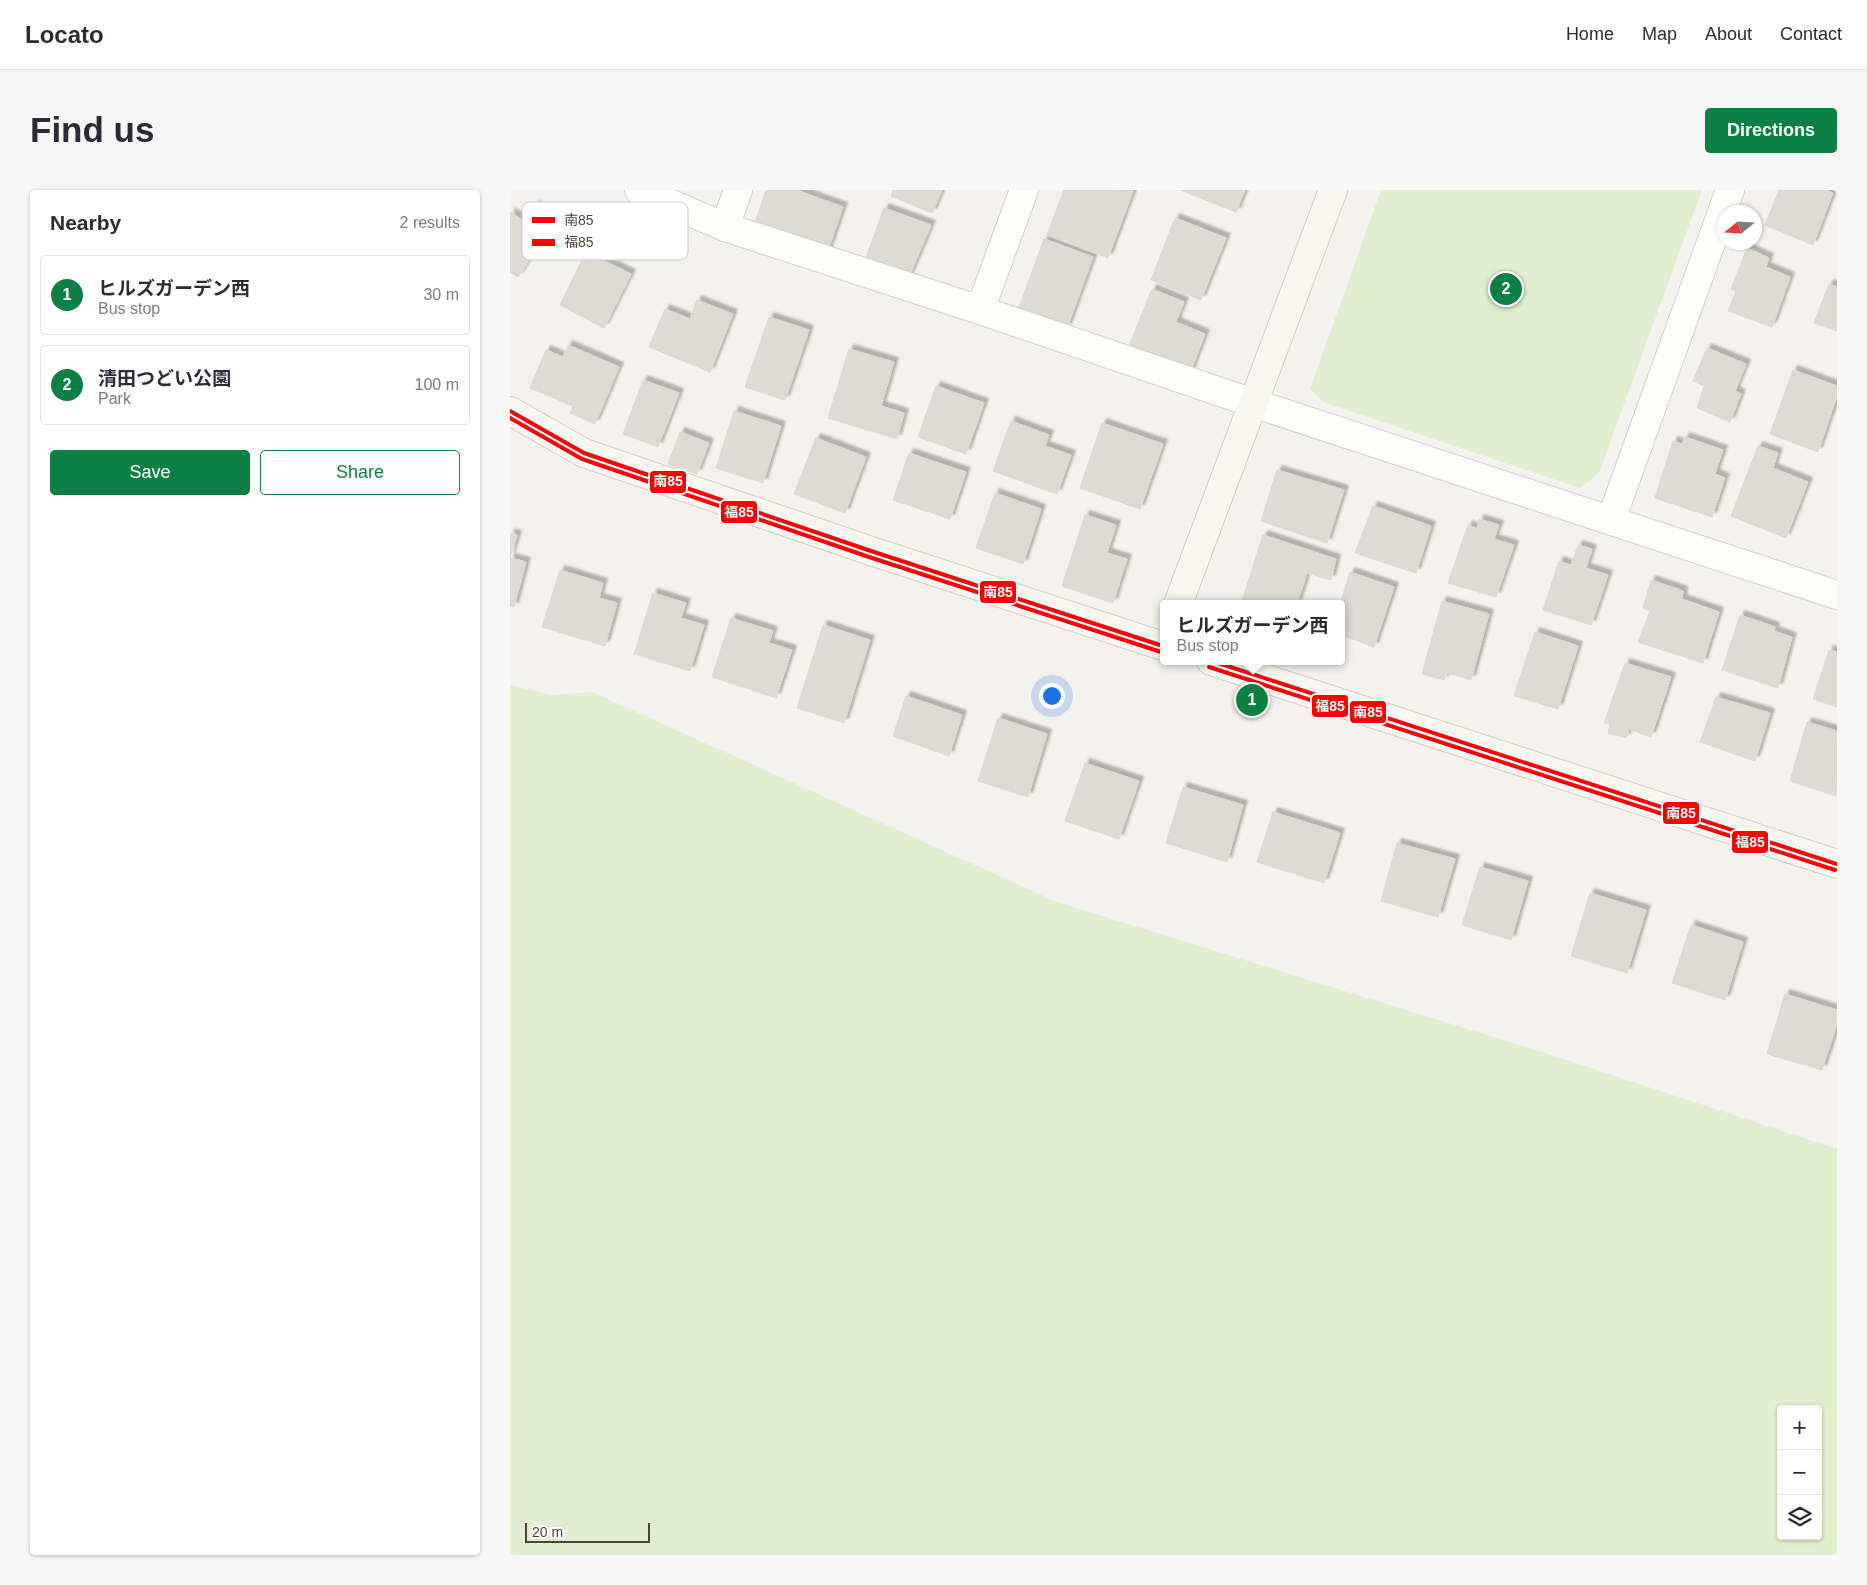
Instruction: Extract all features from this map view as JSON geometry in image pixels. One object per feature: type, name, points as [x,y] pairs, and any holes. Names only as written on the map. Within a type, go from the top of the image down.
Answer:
[{"type":"street","points":[[639,190],[667,202]]},
{"type":"street","points":[[725,227],[738,190]]},
{"type":"street","points":[[980,310],[1024,190]]},
{"type":"street","points":[[1180,600],[1333,190]]},
{"type":"street","points":[[1611,520],[1730,190]]},
{"type":"street","points":[[688,211],[725,227],[1611,520],[1835,590]]},
{"type":"street","points":[[510,411],[584,454],[880,554],[1160,644]]},
{"type":"street","points":[[1223,665],[1837,864]]},
{"type":"green space","points":[[1381,190],[1702,190],[1599,473],[1580,488],[1323,402],[1310,389]]},
{"type":"green space","points":[[510,685],[552,695],[592,692],[1057,902],[1545,1053],[1837,1149],[1837,1555],[510,1555]]},
{"type":"building","points":[[766,190],[796,190],[843,207],[826,256],[753,229]]},
{"type":"building","points":[[893,190],[942,190],[932,213],[891,196]]},
{"type":"building","points":[[1064,190],[1133,191],[1108,258],[1047,235]]},
{"type":"building","points":[[1180,190],[1245,190],[1236,212]]},
{"type":"building","points":[[1779,190],[1825,190],[1833,193],[1813,245],[1765,225]]},
{"type":"building","points":[[884,208],[931,225],[906,284],[863,266]]},
{"type":"building","points":[[510,212],[522,220],[522,260],[529,260],[518,277],[510,272]]},
{"type":"building","points":[[1175,218],[1226,238],[1201,300],[1151,280]]},
{"type":"building","points":[[1044,239],[1093,257],[1067,328],[1018,310]]},
{"type":"building","points":[[1746,250],[1751,250],[1769,258],[1766,267],[1790,277],[1772,327],[1728,311],[1736,291],[1731,289]]},
{"type":"building","points":[[582,260],[602,260],[631,274],[604,328],[560,305]]},
{"type":"building","points":[[1829,284],[1837,287],[1837,331],[1814,323]]},
{"type":"building","points":[[1152,289],[1184,302],[1176,322],[1205,334],[1188,378],[1126,353]]},
{"type":"building","points":[[697,300],[733,314],[710,372],[649,347],[665,309],[690,319]]},
{"type":"building","points":[[769,317],[809,330],[785,400],[745,387]]},
{"type":"building","points":[[568,345],[619,367],[595,424],[570,413],[573,406],[530,388],[546,350],[563,357]]},
{"type":"building","points":[[1707,348],[1746,364],[1735,391],[1741,394],[1730,422],[1697,408],[1704,386],[1693,381]]},
{"type":"building","points":[[849,349],[894,362],[881,406],[904,413],[897,439],[828,418]]},
{"type":"building","points":[[1793,370],[1837,386],[1837,396],[1818,452],[1770,434]]},
{"type":"building","points":[[643,380],[679,393],[658,447],[623,434]]},
{"type":"building","points":[[936,386],[984,403],[966,454],[918,437]]},
{"type":"building","points":[[734,411],[781,426],[763,483],[716,468]]},
{"type":"building","points":[[1011,421],[1049,435],[1045,446],[1071,455],[1057,494],[993,471]]},
{"type":"building","points":[[1102,423],[1163,444],[1140,509],[1080,488]]},
{"type":"building","points":[[680,432],[709,443],[697,474],[668,464]]},
{"type":"building","points":[[1685,437],[1723,450],[1715,474],[1725,478],[1712,517],[1655,498],[1673,441],[1682,444]]},
{"type":"building","points":[[816,438],[866,457],[845,513],[794,494]]},
{"type":"building","points":[[1758,446],[1778,453],[1773,468],[1808,482],[1786,538],[1731,516]]},
{"type":"building","points":[[909,453],[966,472],[950,519],[893,500]]},
{"type":"building","points":[[1277,470],[1344,490],[1327,543],[1261,521]]},
{"type":"building","points":[[995,493],[1041,509],[1023,564],[976,548]]},
{"type":"building","points":[[1373,506],[1431,526],[1416,573],[1355,553]]},
{"type":"building","points":[[1085,515],[1116,525],[1107,553],[1127,559],[1113,603],[1062,586]]},
{"type":"building","points":[[1479,519],[1499,525],[1494,539],[1514,545],[1496,597],[1448,583],[1468,525],[1477,529]]},
{"type":"building","points":[[510,533],[517,535],[510,558]]},
{"type":"building","points":[[1263,535],[1336,559],[1331,580],[1307,573],[1298,600],[1242,600]]},
{"type":"building","points":[[1578,545],[1592,549],[1586,568],[1608,575],[1591,625],[1543,610],[1559,561],[1571,565]]},
{"type":"building","points":[[510,558],[526,562],[514,607],[510,606]]},
{"type":"building","points":[[560,570],[603,583],[599,598],[617,603],[605,646],[542,627]]},
{"type":"building","points":[[1350,572],[1394,587],[1374,647],[1345,636],[1345,600],[1341,600]]},
{"type":"building","points":[[1651,580],[1683,591],[1682,599],[1719,612],[1703,663],[1638,642],[1650,611],[1643,608]]},
{"type":"building","points":[[653,593],[686,603],[681,618],[704,625],[690,671],[634,654]]},
{"type":"building","points":[[1442,601],[1489,614],[1471,680],[1447,673],[1444,680],[1422,674]]},
{"type":"building","points":[[1740,615],[1775,627],[1774,631],[1792,637],[1778,688],[1722,670]]},
{"type":"building","points":[[731,618],[773,631],[769,643],[792,650],[776,698],[712,677]]},
{"type":"building","points":[[823,625],[870,640],[844,723],[797,708]]},
{"type":"building","points":[[1535,632],[1578,646],[1558,709],[1514,696]]},
{"type":"building","points":[[1829,650],[1837,652],[1837,707],[1813,699]]},
{"type":"building","points":[[1625,663],[1671,677],[1651,737],[1629,729],[1626,738],[1608,733],[1610,724],[1604,723]]},
{"type":"building","points":[[906,696],[962,715],[949,756],[893,736]]},
{"type":"building","points":[[1716,697],[1770,713],[1755,761],[1700,742]]},
{"type":"building","points":[[998,718],[1047,734],[1028,797],[978,781]]},
{"type":"building","points":[[1807,722],[1837,731],[1836,796],[1790,781]]},
{"type":"building","points":[[1085,763],[1139,781],[1119,839],[1065,821]]},
{"type":"building","points":[[1183,787],[1243,805],[1227,862],[1166,843]]},
{"type":"building","points":[[1273,812],[1340,833],[1324,883],[1257,862]]},
{"type":"building","points":[[1397,843],[1455,859],[1438,917],[1381,901]]},
{"type":"building","points":[[1480,867],[1528,881],[1511,940],[1462,925]]},
{"type":"building","points":[[1590,893],[1646,910],[1627,973],[1571,956]]},
{"type":"building","points":[[1691,925],[1743,942],[1725,1000],[1672,983]]},
{"type":"building","points":[[1785,994],[1837,1010],[1837,1024],[1822,1070],[1767,1054]]},
{"type":"transit line","name":"南85","points":[[510,411],[584,453],[871,551],[1160,645]]},
{"type":"transit line","name":"福85","points":[[510,418],[582,459],[869,557],[1160,652]]},
{"type":"transit line","name":"南85","points":[[1224,665],[1837,864]]},
{"type":"transit line","name":"福85","points":[[1209,667],[1835,870]]},
{"type":"place","name":"清田つどい公園","points":[[1506,289]]},
{"type":"place","name":"ヒルズガーデン西","points":[[1252,700]]}]
